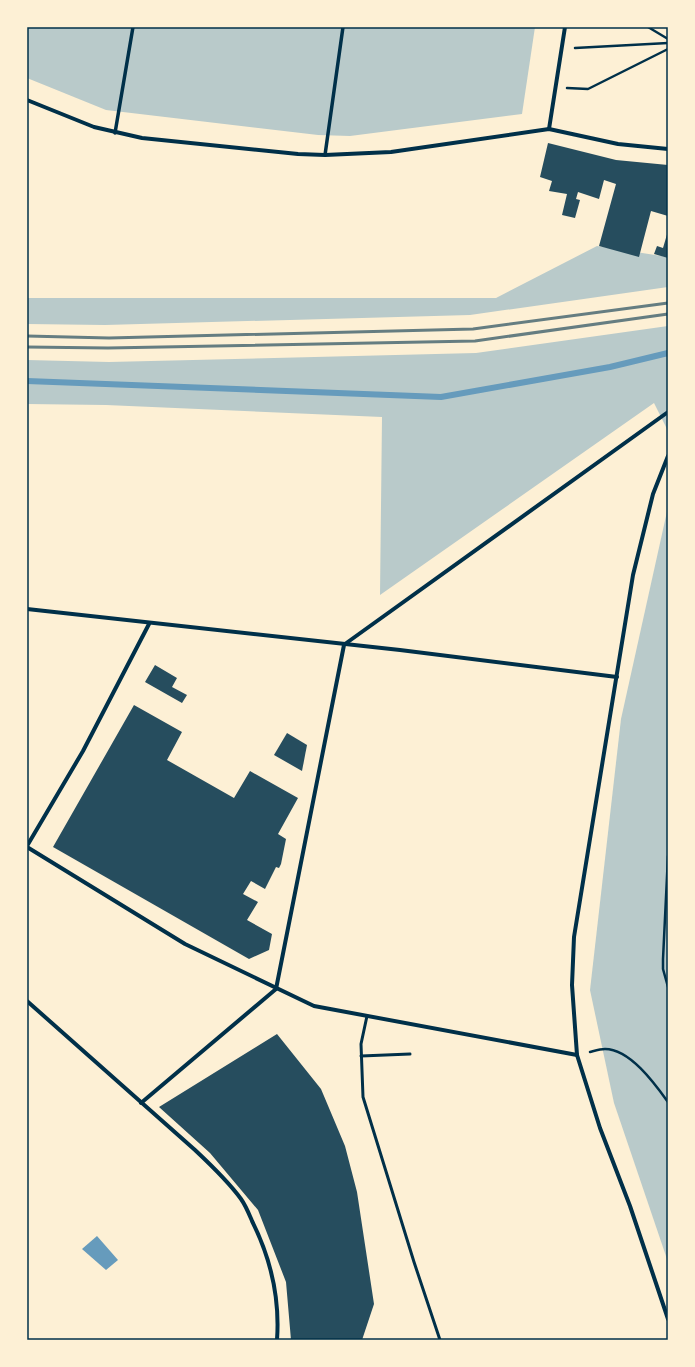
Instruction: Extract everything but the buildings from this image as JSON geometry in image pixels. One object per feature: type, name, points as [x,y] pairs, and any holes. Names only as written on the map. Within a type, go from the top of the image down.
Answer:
[{"type":"street","points":[[115,133],[133,27]]},
{"type":"street","points":[[325,155],[343,27]]},
{"type":"street","points":[[549,129],[565,27]]},
{"type":"street","points":[[27,100],[72,119],[115,133],[180,143],[298,154],[325,155],[391,152],[549,129],[618,144],[668,149]]},
{"type":"street","points":[[141,1103],[276,989],[344,645],[668,412]]},
{"type":"street","points":[[668,456],[653,494],[634,568],[572,960],[572,985],[578,1055],[600,1128],[630,1206],[668,1319]]},
{"type":"street","points":[[27,610],[617,677]]},
{"type":"street","points":[[149,624],[83,751],[27,847],[185,944],[314,1006],[578,1055]]},
{"type":"street","points":[[27,1001],[216,1170],[241,1200],[265,1250],[275,1284],[279,1318],[277,1340]]},
{"type":"lane","points":[[367,1016],[361,1044],[363,1097],[411,1254],[440,1340]]},
{"type":"lane","points":[[361,1056],[410,1054]]},
{"type":"path","points":[[648,27],[668,39]]},
{"type":"path","points":[[561,48],[668,43]]},
{"type":"path","points":[[555,88],[588,89],[668,50]]},
{"type":"path","points":[[668,856],[663,969],[668,987]]},
{"type":"path","points":[[578,1055],[605,1048],[619,1053],[651,1078],[668,1102]]},
{"type":"shaded area","points":[[27,27],[535,27],[522,114],[350,136],[318,135],[106,110],[27,78]]},
{"type":"shaded area","points":[[597,246],[668,257],[668,287],[470,315],[105,325],[27,324],[27,298],[496,298]]},
{"type":"shaded area","points":[[668,326],[668,431],[654,403],[380,595],[382,417],[106,405],[27,404],[27,360],[109,362],[476,353]]},
{"type":"shaded area","points":[[668,507],[668,1262],[614,1103],[590,990],[621,719]]},
{"type":"water","points":[[97,1236],[118,1260],[106,1270],[82,1249]]},
{"type":"waterway","points":[[27,381],[441,397],[610,367],[668,353]]},
{"type":"railway","points":[[27,336],[109,338],[473,329],[668,303]]},
{"type":"railway","points":[[27,347],[108,348],[475,341],[668,314]]}]
